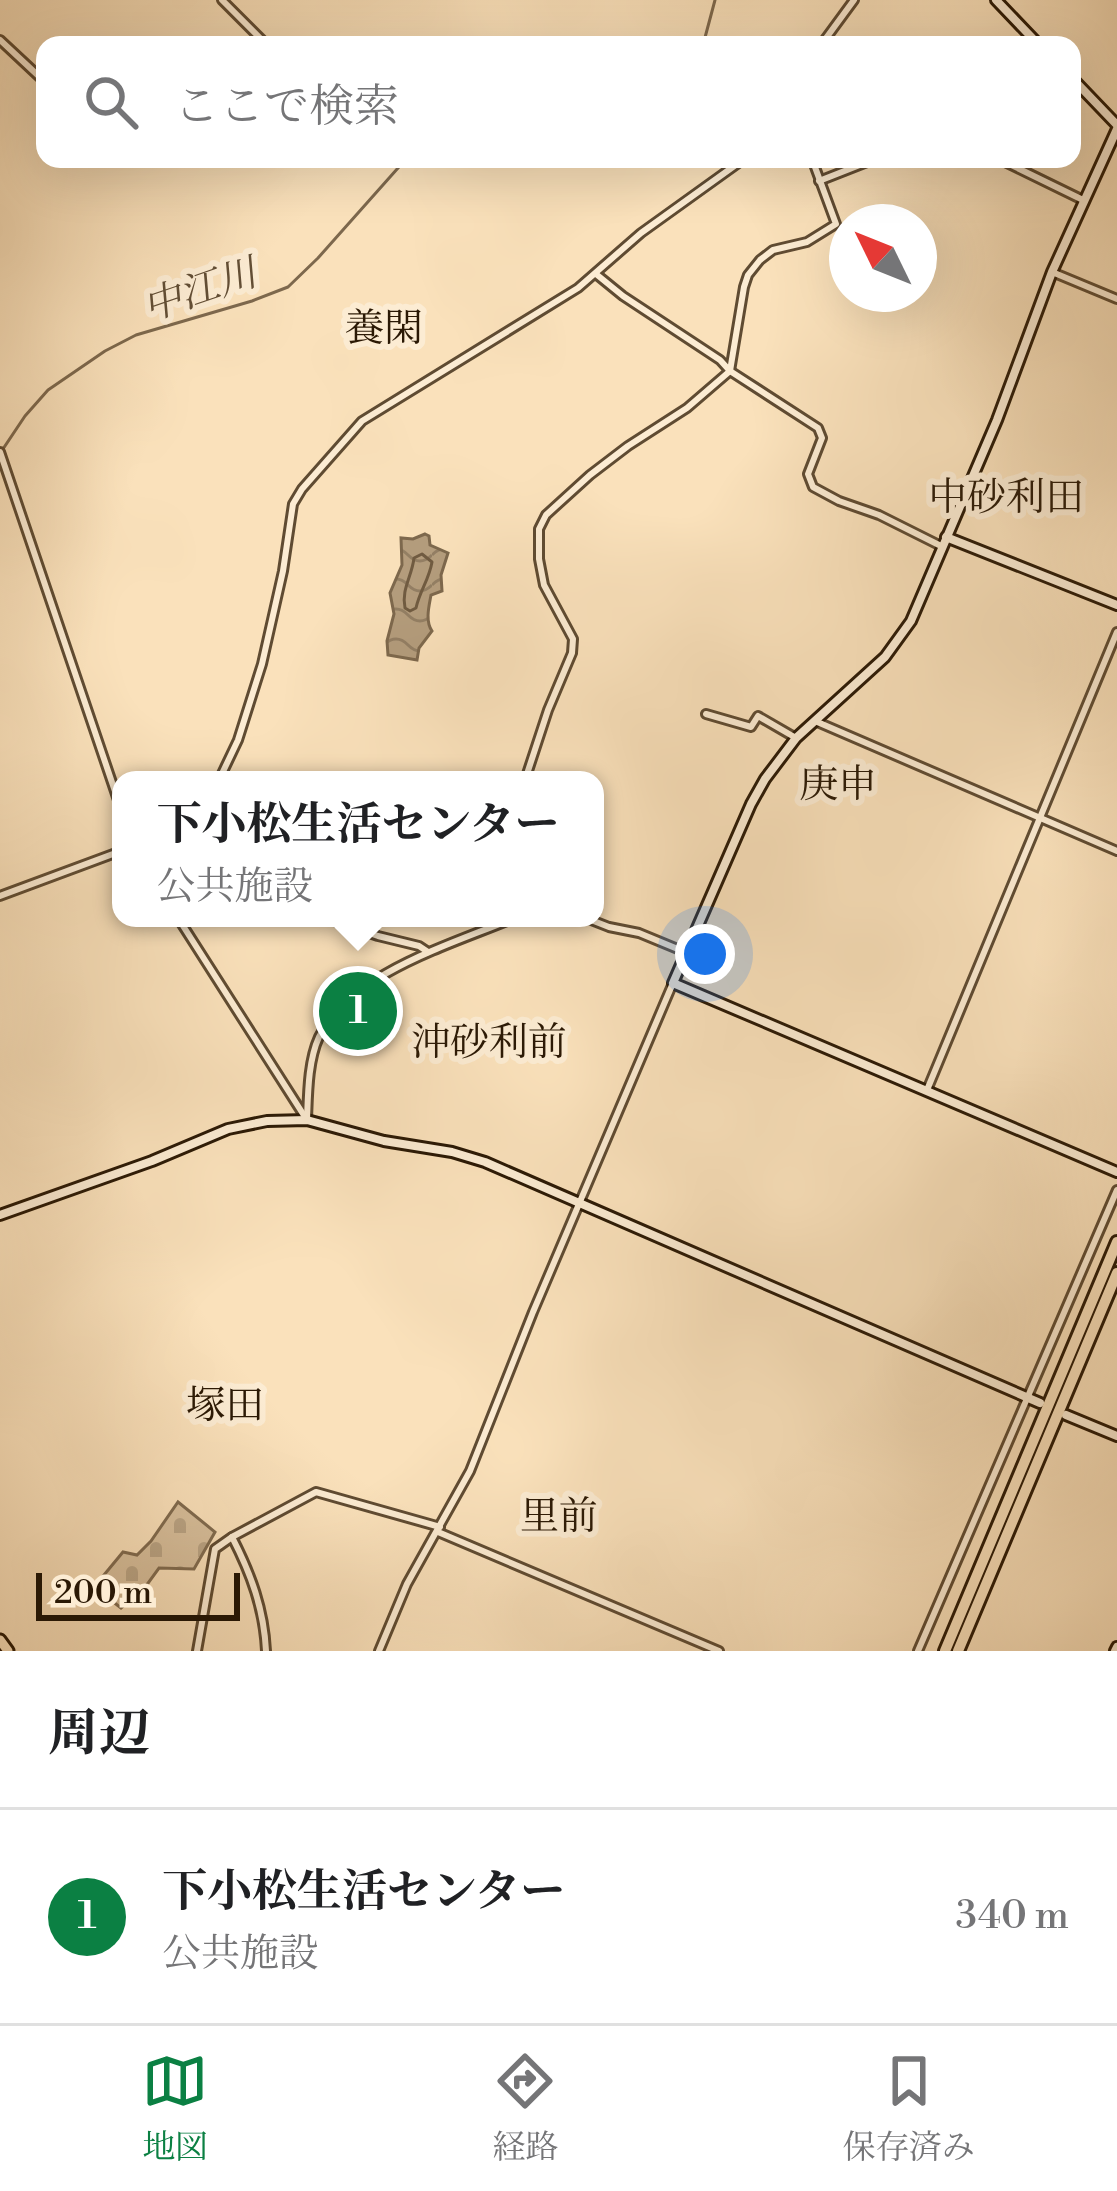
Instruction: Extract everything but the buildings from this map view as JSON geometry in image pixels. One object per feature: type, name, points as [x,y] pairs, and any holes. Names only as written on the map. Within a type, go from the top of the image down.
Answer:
[{"type":"highway","points":[[945,1651],[1117,1241]]},
{"type":"highway","points":[[958,1651],[1117,1273]]},
{"type":"main road","points":[[0,1640],[8,1651]]},
{"type":"street","points":[[222,0],[258,36]]},
{"type":"street","points":[[828,36],[854,0]]},
{"type":"street","points":[[995,0],[1031,36]]},
{"type":"street","points":[[0,40],[36,74]]},
{"type":"street","points":[[379,1651],[407,1584],[470,1471],[751,803],[796,738],[885,657],[911,621],[997,420],[1052,272],[1117,127],[1081,88]]},
{"type":"street","points":[[223,771],[262,664],[293,504],[302,489],[362,421],[567,295],[641,233],[731,168]]},
{"type":"street","points":[[528,771],[573,639],[544,584],[539,529],[546,515],[590,475],[687,408],[730,371],[748,275],[773,250],[807,242],[836,224],[815,168]]},
{"type":"street","points":[[819,182],[852,168]]},
{"type":"street","points":[[1017,168],[1083,200]]},
{"type":"street","points":[[1052,272],[1117,299]]},
{"type":"street","points":[[596,274],[818,428],[821,437],[808,474],[812,487],[1117,605]]},
{"type":"street","points":[[0,452],[112,783]]},
{"type":"street","points":[[927,1090],[1117,632]]},
{"type":"street","points":[[706,714],[751,727],[758,716],[796,738]]},
{"type":"street","points":[[815,721],[1117,851]]},
{"type":"street","points":[[0,896],[112,854]]},
{"type":"street","points":[[604,925],[686,952]]},
{"type":"street","points":[[184,927],[307,1120]]},
{"type":"street","points":[[352,927],[428,952]]},
{"type":"street","points":[[307,1120],[317,1041],[329,1021],[387,974],[483,927]]},
{"type":"street","points":[[673,982],[1117,1172]]},
{"type":"street","points":[[0,1215],[228,1129],[267,1120],[307,1120],[485,1162],[1040,1403]]},
{"type":"street","points":[[918,1651],[1117,1190]]},
{"type":"street","points":[[1066,1414],[1117,1436]]},
{"type":"street","points":[[197,1651],[215,1550],[316,1492],[439,1530],[718,1651]]},
{"type":"street","points":[[232,1537],[251,1574],[265,1624],[266,1651]]},
{"type":"green space","points":[[178,1502],[215,1532],[194,1569],[159,1568],[121,1608],[94,1587],[123,1552],[137,1555],[151,1541]]},
{"type":"water","points":[[425,534],[430,545],[448,553],[442,591],[431,595],[428,618],[432,631],[419,648],[417,660],[388,655],[394,614],[390,593],[402,565],[401,538]]},
{"type":"waterway","name":"中江川","points":[[705,36],[715,0]]},
{"type":"waterway","name":"中江川","points":[[1,452],[48,390],[105,351],[136,335],[288,287],[398,168]]},
{"type":"place","name":"下小松生活センター","points":[[358,1011]]},
{"type":"district","name":"養閑","points":[[384,327]]},
{"type":"district","name":"中砂利田","points":[[1006,496]]},
{"type":"district","name":"庚申","points":[[838,783]]},
{"type":"district","name":"沖砂利前","points":[[489,1041]]},
{"type":"district","name":"塚田","points":[[225,1404]]},
{"type":"district","name":"里前","points":[[559,1515]]}]
